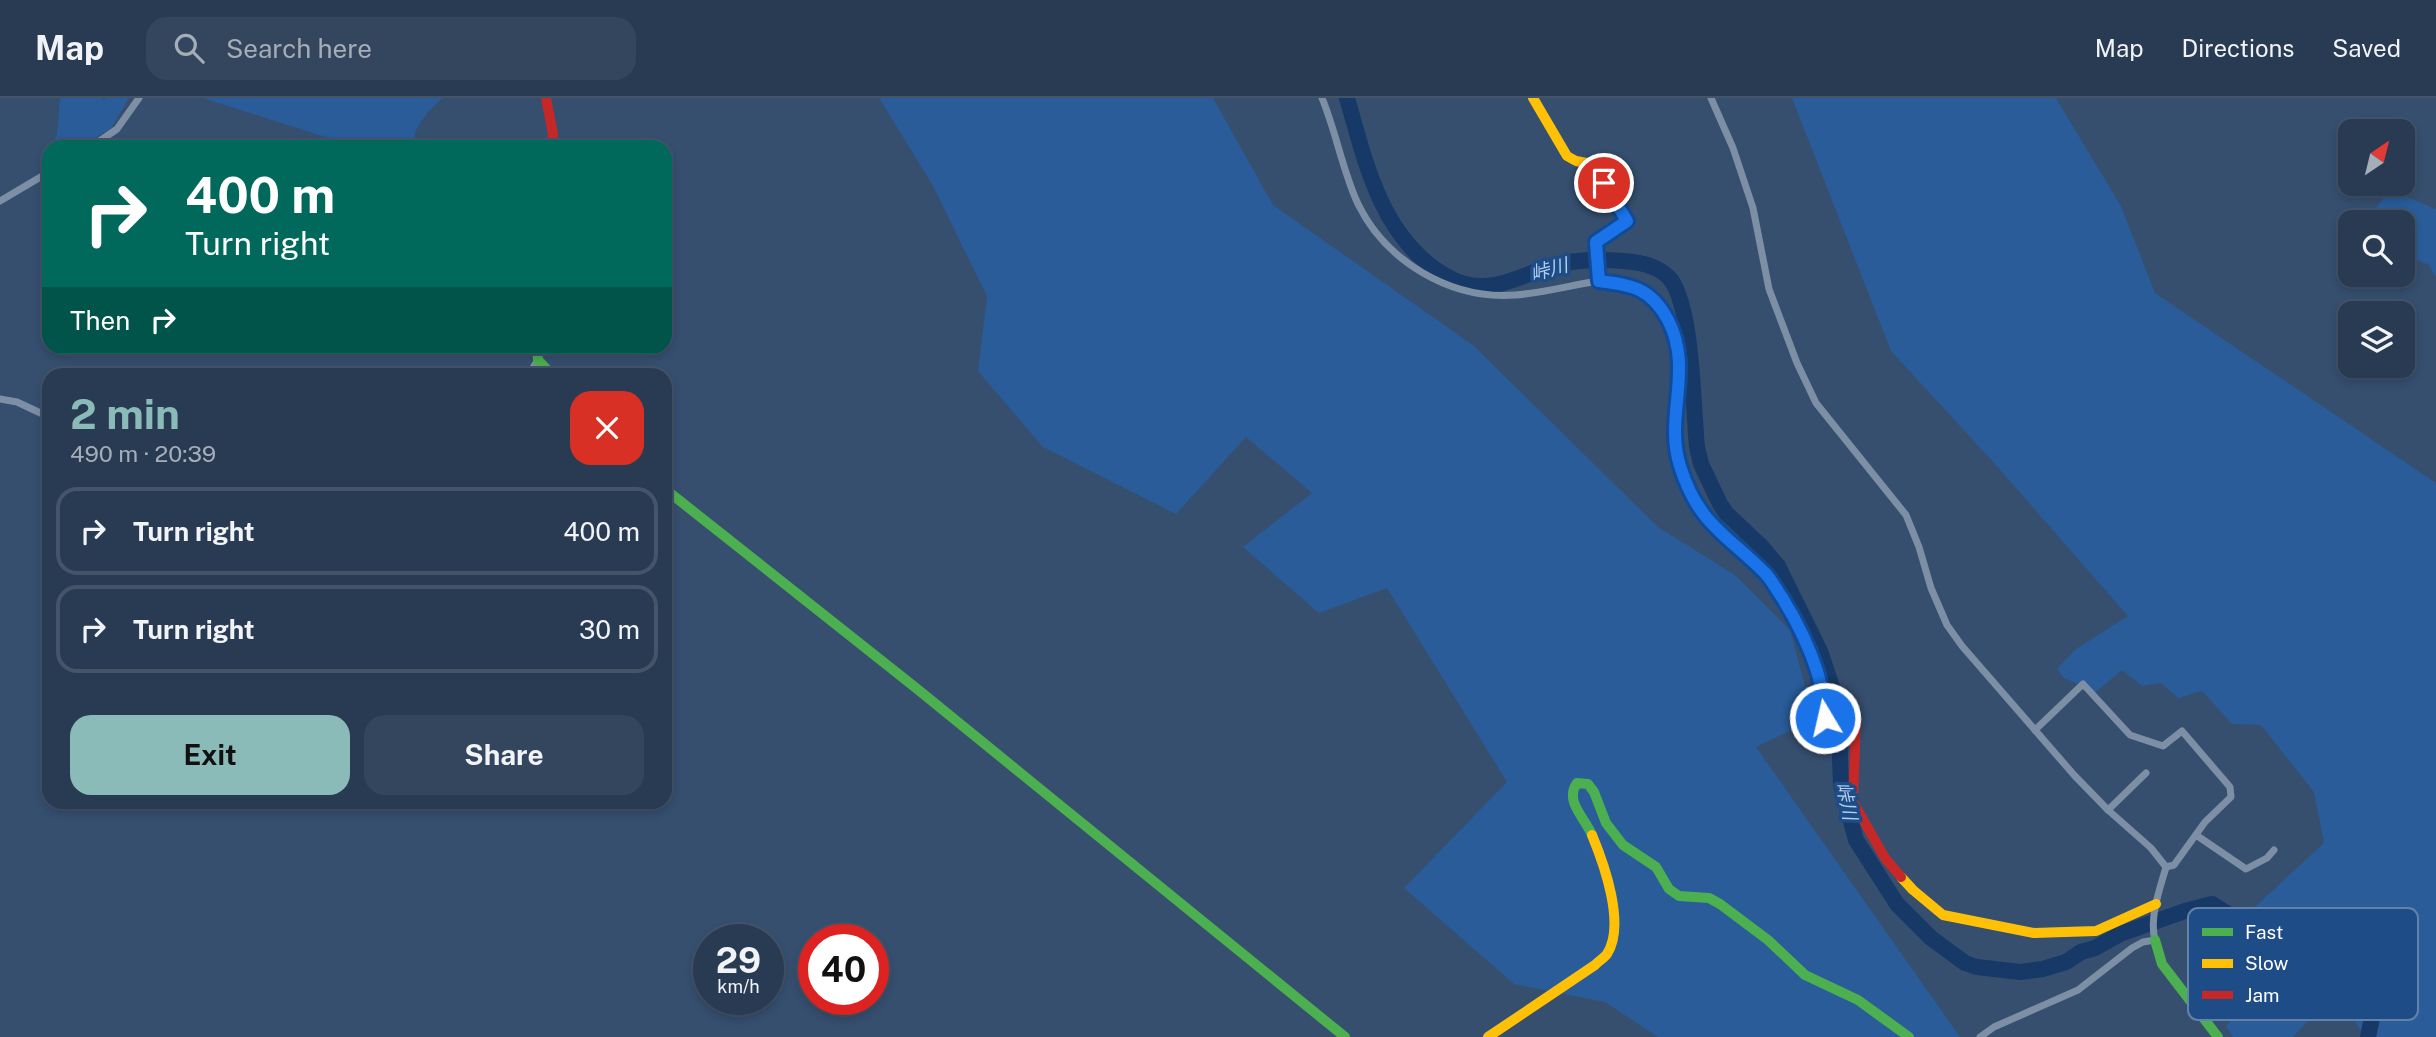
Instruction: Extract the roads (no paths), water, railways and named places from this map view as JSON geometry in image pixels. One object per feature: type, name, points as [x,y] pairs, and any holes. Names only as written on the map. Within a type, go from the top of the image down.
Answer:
[{"type":"street","points":[[101,140],[117,129],[139,98]]},
{"type":"street","points":[[546,98],[552,140]]},
{"type":"street","points":[[1322,98],[1356,201],[1370,226],[1398,258],[1434,279],[1462,290],[1488,293],[1514,295],[1599,281],[1625,284],[1648,293],[1663,311],[1677,337],[1681,364],[1675,429],[1679,464],[1692,496],[1707,520],[1767,574],[1799,625],[1818,673],[1825,718],[1856,719],[1853,802],[1878,848],[1913,890],[1943,915],[2034,933],[2096,931],[2155,904]]},
{"type":"street","points":[[1533,98],[1567,156],[1592,164],[1627,221],[1596,242],[1599,281]]},
{"type":"street","points":[[1711,98],[1733,148],[1753,208],[1769,289],[1797,363],[1816,403],[1906,515],[1947,625],[2035,730],[2108,810],[2151,848],[2166,867]]},
{"type":"street","points":[[0,201],[42,176]]},
{"type":"street","points":[[538,354],[538,360],[545,368]]},
{"type":"street","points":[[532,368],[538,360]]},
{"type":"street","points":[[0,399],[17,402],[42,414]]},
{"type":"street","points":[[672,495],[916,688],[1345,1037]]},
{"type":"street","points":[[2035,730],[2083,684],[2130,735],[2163,746],[2182,732],[2230,787],[2231,797],[2214,811],[2174,865],[2166,867]]},
{"type":"street","points":[[2108,810],[2146,773]]},
{"type":"street","points":[[1488,1037],[1595,965],[1608,952],[1613,937],[1612,899],[1588,825],[1572,799],[1573,787],[1577,783],[1588,784],[1606,823],[1623,845],[1656,867],[1669,889],[1679,896],[1709,898],[1720,904],[1768,940],[1787,961],[1805,975],[1858,1000],[1909,1037]]},
{"type":"street","points":[[2196,835],[2246,869],[2267,858],[2274,850]]},
{"type":"street","points":[[2166,867],[2155,904],[2154,936],[2162,964],[2188,998]]},
{"type":"street","points":[[1980,1037],[1994,1027],[2078,990],[2132,948],[2154,936]]},
{"type":"street","points":[[2205,1020],[2218,1037]]},
{"type":"waterway","name":"峠川","points":[[1347,98],[1368,169],[1387,214],[1416,253],[1449,278],[1470,285],[1494,285],[1558,264],[1604,260],[1649,266],[1661,271],[1671,280],[1678,294],[1688,336],[1697,447],[1701,464],[1726,513],[1778,566],[1820,651],[1838,705],[1841,784],[1856,840],[1897,904],[1931,938],[1965,963],[2020,972],[2066,962],[2120,934],[2188,910]]},
{"type":"waterway","name":"峠川","points":[[2197,908],[2212,904],[2218,908]]},
{"type":"waterway","name":"峠川","points":[[2368,1037],[2371,1020]]}]
